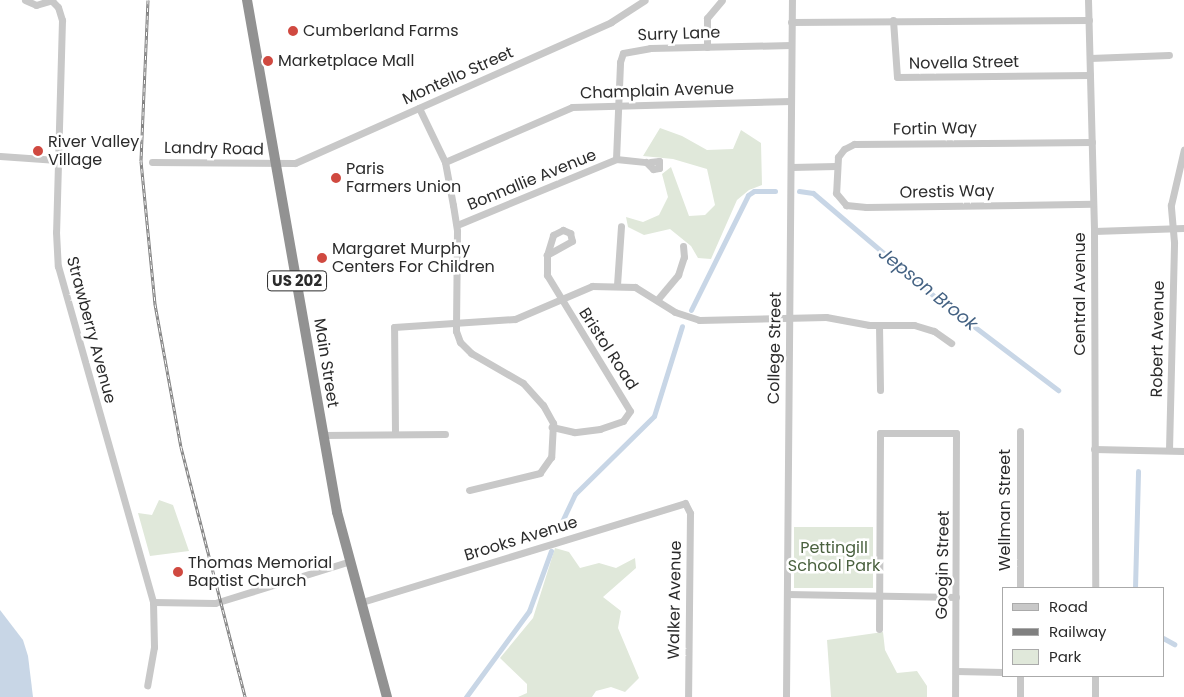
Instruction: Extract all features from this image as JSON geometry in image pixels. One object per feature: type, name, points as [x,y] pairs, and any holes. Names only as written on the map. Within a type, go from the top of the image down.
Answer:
[{"type":"highway","name":"Main Street","points":[[247,0],[337,512],[387,697]]},
{"type":"street","name":"Strawberry Avenue","points":[[25,0],[36,5],[52,0],[58,7],[62,20],[57,160],[58,266],[153,602],[154,647],[147,685]]},
{"type":"street","name":"Montello Street","points":[[277,164],[302,161],[611,22],[645,0]]},
{"type":"street","points":[[706,46],[707,18],[722,0]]},
{"type":"street","name":"College Street","points":[[786,697],[792,0]]},
{"type":"street","name":"Central Avenue","points":[[1088,0],[1094,231],[1095,587]]},
{"type":"street","name":"Novella Street","points":[[893,20],[897,77],[1090,75]]},
{"type":"street","points":[[791,22],[1089,20]]},
{"type":"street","name":"Surry Lane","points":[[619,105],[620,62],[623,53],[633,49],[791,45]]},
{"type":"street","points":[[1090,58],[1169,55]]},
{"type":"street","name":"Champlain Avenue","points":[[445,162],[566,108],[619,105],[791,102]]},
{"type":"street","points":[[619,105],[616,159],[646,162],[653,169],[659,168],[659,162],[650,162]]},
{"type":"street","points":[[419,108],[445,162],[456,225],[456,323],[462,346],[529,389],[549,415],[552,427],[551,457],[540,473],[469,490]]},
{"type":"street","name":"Fortin Way","points":[[836,166],[844,148],[858,143],[1092,142]]},
{"type":"street","name":"Robert Avenue","points":[[1168,450],[1173,190],[1184,149]]},
{"type":"street","points":[[0,156],[57,160]]},
{"type":"street","name":"Bonnallie Avenue","points":[[456,225],[616,159]]},
{"type":"street","name":"Landry Road","points":[[152,162],[258,161],[277,164]]},
{"type":"street","points":[[791,166],[836,166]]},
{"type":"street","name":"Orestis Way","points":[[836,166],[836,193],[846,206],[1093,204]]},
{"type":"street","points":[[617,285],[620,226]]},
{"type":"street","points":[[1094,231],[1184,228]]},
{"type":"street","points":[[657,300],[678,275],[684,257],[683,246]]},
{"type":"street","name":"Bristol Road","points":[[547,255],[546,271],[560,299],[619,390],[630,414],[623,421],[600,430],[574,432],[552,427]]},
{"type":"street","points":[[395,434],[394,326],[520,317],[592,286],[617,285],[638,288],[675,312],[699,320],[826,318],[879,325],[926,327],[951,344]]},
{"type":"street","points":[[879,325],[880,390]]},
{"type":"street","name":"Wellman Street","points":[[1020,431],[1020,587]]},
{"type":"street","name":"Googin Street","points":[[878,594],[880,433],[956,433],[955,697]]},
{"type":"street","points":[[322,435],[445,434]]},
{"type":"street","points":[[1094,449],[1184,450]]},
{"type":"street","name":"Brooks Avenue","points":[[362,602],[675,505],[687,504]]},
{"type":"street","name":"Walker Avenue","points":[[687,504],[688,697]]},
{"type":"street","points":[[153,602],[215,603],[351,561]]},
{"type":"street","points":[[787,594],[878,594],[956,597]]},
{"type":"street","points":[[878,594],[879,629]]},
{"type":"street","points":[[956,671],[1002,672]]},
{"type":"street","points":[[1020,677],[1020,697]]},
{"type":"street","points":[[1096,677],[1096,697]]},
{"type":"green space","points":[[660,128],[682,136],[707,150],[733,149],[741,130],[761,143],[762,185],[749,190],[737,200],[711,259],[698,258],[691,246],[670,229],[644,235],[628,227],[626,217],[643,222],[659,215],[668,197],[662,174],[671,167],[689,216],[705,215],[715,205],[707,169],[673,159],[643,156]]},
{"type":"green space","points":[[159,500],[173,505],[189,551],[150,556],[138,513],[152,515]]},
{"type":"green space","name":"Pettingill School Park","points":[[794,527],[873,527],[873,588],[794,588]]},
{"type":"green space","points":[[555,548],[569,552],[580,568],[599,563],[616,568],[635,558],[636,568],[603,597],[621,611],[618,628],[639,678],[625,692],[611,687],[596,691],[592,697],[518,697],[527,693],[527,684],[500,658],[533,618]]},
{"type":"green space","points":[[883,632],[885,650],[897,673],[917,671],[927,686],[927,697],[831,697],[827,640]]},
{"type":"water","points":[[0,610],[23,640],[28,656],[33,697],[0,697]]},
{"type":"waterway","name":"Jepson Brook","points":[[691,310],[748,195],[754,191],[775,191]]},
{"type":"waterway","name":"Jepson Brook","points":[[799,191],[813,193],[934,296],[1058,390]]},
{"type":"waterway","name":"Jepson Brook","points":[[557,532],[575,494],[654,416],[682,326]]},
{"type":"waterway","name":"Jepson Brook","points":[[1135,587],[1138,471]]},
{"type":"waterway","name":"Jepson Brook","points":[[466,697],[529,611],[551,551]]},
{"type":"waterway","name":"Jepson Brook","points":[[1164,639],[1174,644]]},
{"type":"railway","points":[[148,0],[141,161],[155,304],[181,447],[245,697]]},
{"type":"place","name":"Cumberland Farms","points":[[293,31]]},
{"type":"place","name":"Marketplace Mall","points":[[268,61]]},
{"type":"place","name":"River Valley Village","points":[[38,151]]},
{"type":"place","name":"Paris Farmers Union","points":[[336,178]]},
{"type":"place","name":"Margaret Murphy Centers For Children","points":[[322,258]]},
{"type":"place","name":"Thomas Memorial Baptist Church","points":[[178,572]]}]
